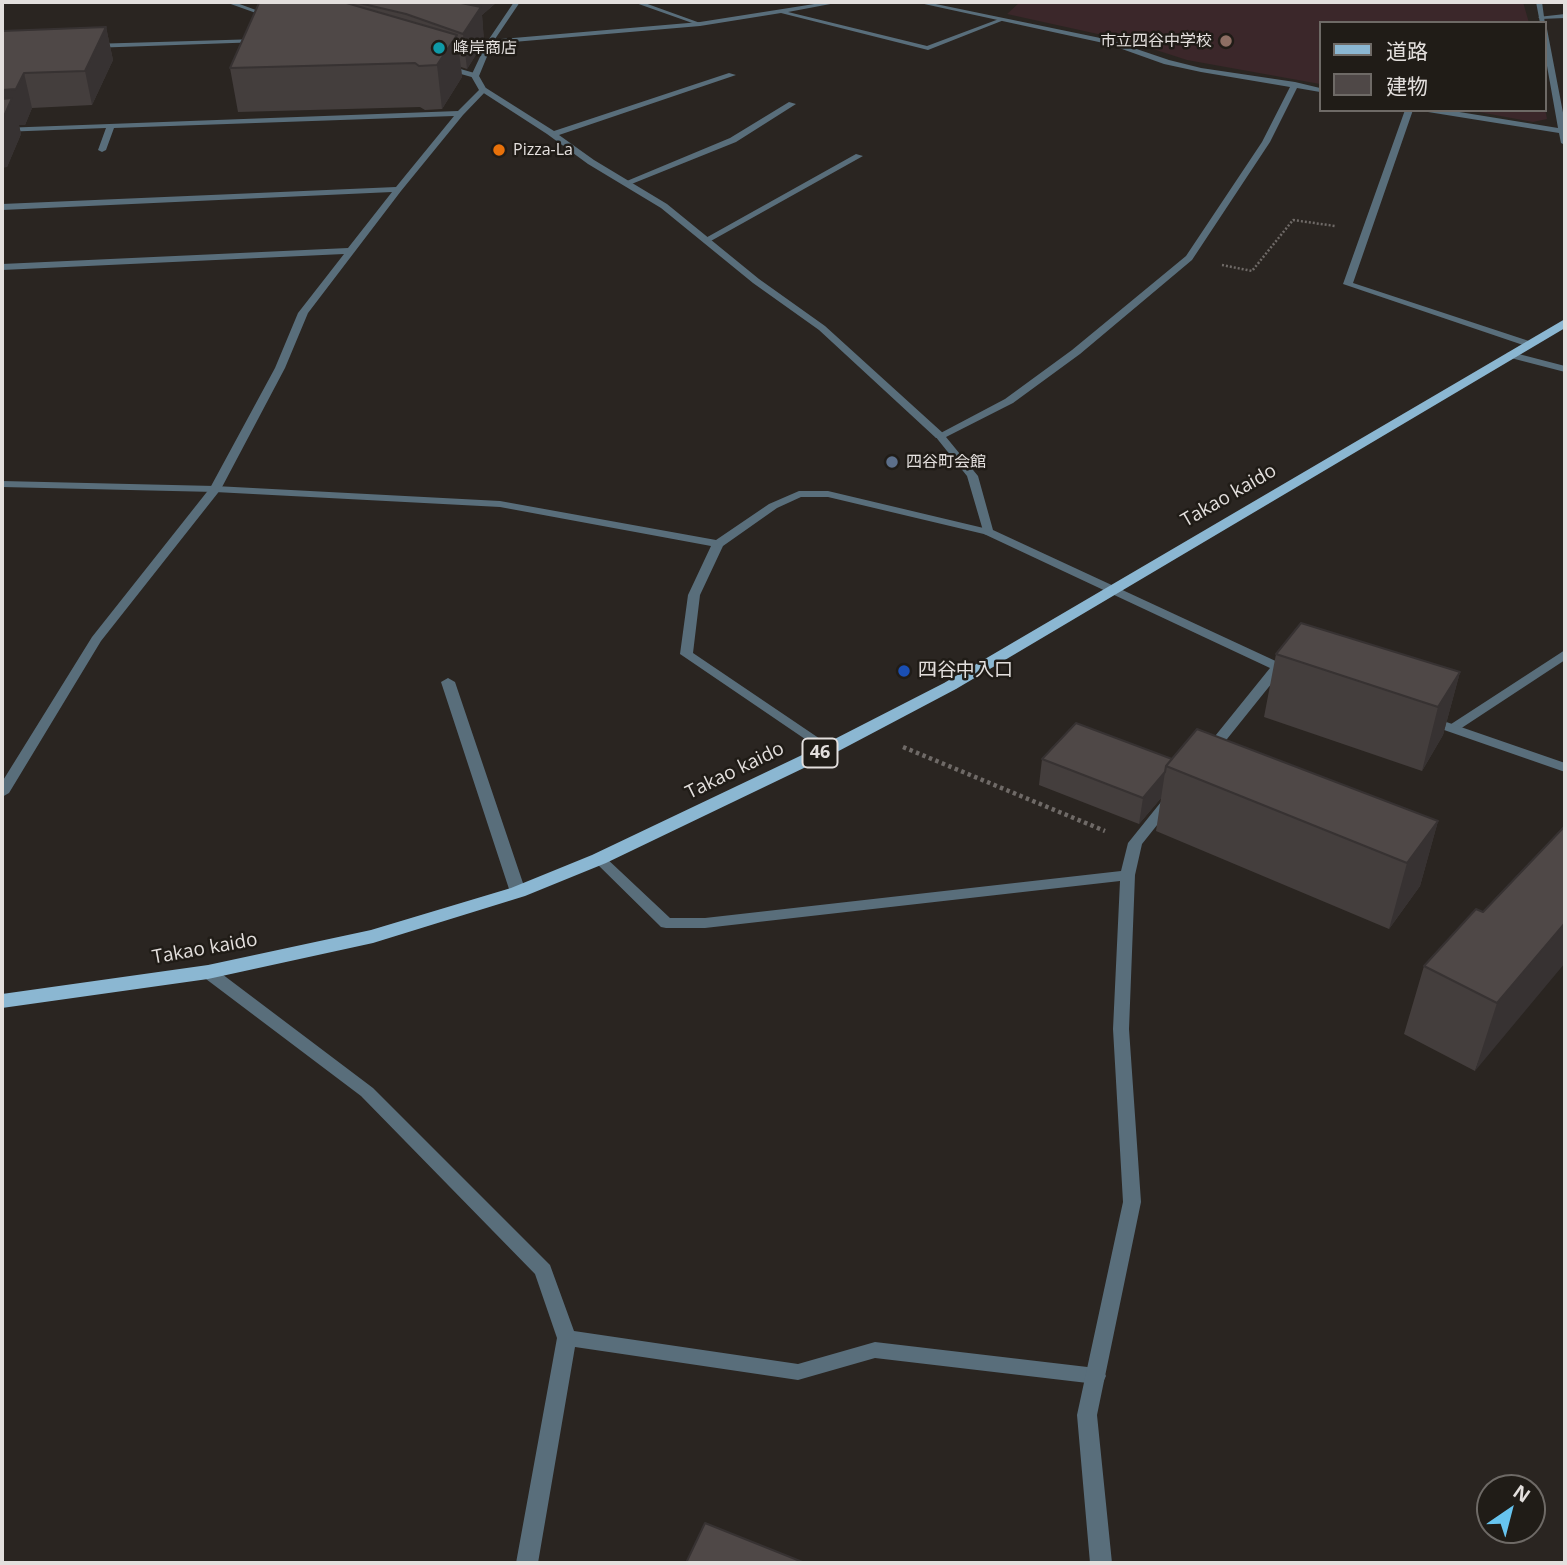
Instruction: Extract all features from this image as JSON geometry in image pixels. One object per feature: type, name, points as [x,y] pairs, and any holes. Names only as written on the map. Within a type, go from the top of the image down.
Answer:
[{"type":"main road","name":"Takao kaido","points":[[2,1001],[208,972],[373,936],[518,892],[599,859],[827,750],[950,686],[1565,323]]},
{"type":"street","points":[[228,2],[276,19]]},
{"type":"street","points":[[475,76],[490,42],[517,2]]},
{"type":"street","points":[[636,2],[700,24]]},
{"type":"street","points":[[490,42],[700,24],[838,2]]},
{"type":"street","points":[[918,2],[1110,42],[1167,62],[1201,70],[1318,90]]},
{"type":"street","points":[[1539,2],[1542,20],[1565,16]]},
{"type":"street","points":[[776,11],[928,48],[1001,20]]},
{"type":"street","points":[[1546,38],[1563,110],[1565,143]]},
{"type":"street","points":[[77,47],[272,40]]},
{"type":"street","points":[[436,63],[475,76],[483,90],[664,206],[822,328],[940,436],[972,476],[988,532]]},
{"type":"street","points":[[553,134],[732,75]]},
{"type":"street","points":[[940,436],[1009,401],[1076,352],[1189,258],[1266,142],[1295,84]]},
{"type":"street","points":[[2,793],[96,640],[215,489],[280,368],[303,313],[398,189],[460,113],[483,90]]},
{"type":"street","points":[[626,183],[733,140],[792,104]]},
{"type":"street","points":[[1408,112],[1348,284],[1529,344]]},
{"type":"street","points":[[1444,112],[1563,131]]},
{"type":"street","points":[[2,130],[460,113]]},
{"type":"street","points":[[102,150],[110,126]]},
{"type":"street","points":[[706,240],[859,156]]},
{"type":"street","points":[[2,207],[398,189]]},
{"type":"street","points":[[2,267],[351,251]]},
{"type":"street","points":[[1511,355],[1565,369]]},
{"type":"street","points":[[2,484],[215,489],[500,505],[718,544]]},
{"type":"street","points":[[827,750],[686,654],[694,595],[718,544],[773,506],[799,494],[828,494],[988,532],[1277,668],[1302,677]]},
{"type":"street","points":[[1452,728],[1565,654]]},
{"type":"street","points":[[1202,761],[1277,668]]},
{"type":"street","points":[[449,682],[518,892]]},
{"type":"street","points":[[1415,715],[1565,768]]},
{"type":"street","points":[[1101,1563],[1087,1415],[1132,1202],[1121,1029],[1128,875],[1135,844],[1185,782]]},
{"type":"street","points":[[599,859],[666,923],[705,923],[1128,875]]},
{"type":"street","points":[[208,972],[367,1092],[543,1270],[567,1338],[527,1563]]},
{"type":"street","points":[[567,1338],[798,1372],[875,1350],[1096,1376]]},
{"type":"path","points":[[1189,258],[1252,271],[1293,220],[1367,230]]},
{"type":"path","points":[[863,731],[1135,844]]},
{"type":"shaded area","points":[[1020,2],[1523,2],[1528,21],[1318,21],[1318,84],[1187,60],[1125,40],[1007,14]]},
{"type":"shaded area","points":[[1479,112],[1546,112],[1547,119],[1533,122]]},
{"type":"building","points":[[343,2],[457,35],[437,65],[419,66],[415,63],[230,68],[259,3]]},
{"type":"building","points":[[355,2],[456,2],[481,7],[463,34],[406,14]]},
{"type":"building","points":[[106,27],[85,71],[24,73],[16,89],[2,90],[2,31]]},
{"type":"building","points":[[12,98],[2,121],[2,99]]},
{"type":"building","points":[[1301,623],[1460,672],[1438,707],[1276,654]]},
{"type":"building","points":[[1076,723],[1172,759],[1165,772],[1143,798],[1042,759]]},
{"type":"building","points":[[1197,729],[1438,821],[1407,863],[1166,766]]},
{"type":"building","points":[[1565,826],[1565,923],[1497,1003],[1424,966],[1476,909],[1483,912]]},
{"type":"building","points":[[705,1523],[805,1563],[686,1563]]},
{"type":"place","name":"市立四谷中学校","points":[[1226,41]]},
{"type":"place","name":"峰岸商店","points":[[439,48]]},
{"type":"place","name":"Pizza-La","points":[[499,150]]},
{"type":"place","name":"四谷町会館","points":[[892,462]]},
{"type":"place","name":"四谷中入口","points":[[904,671]]}]
